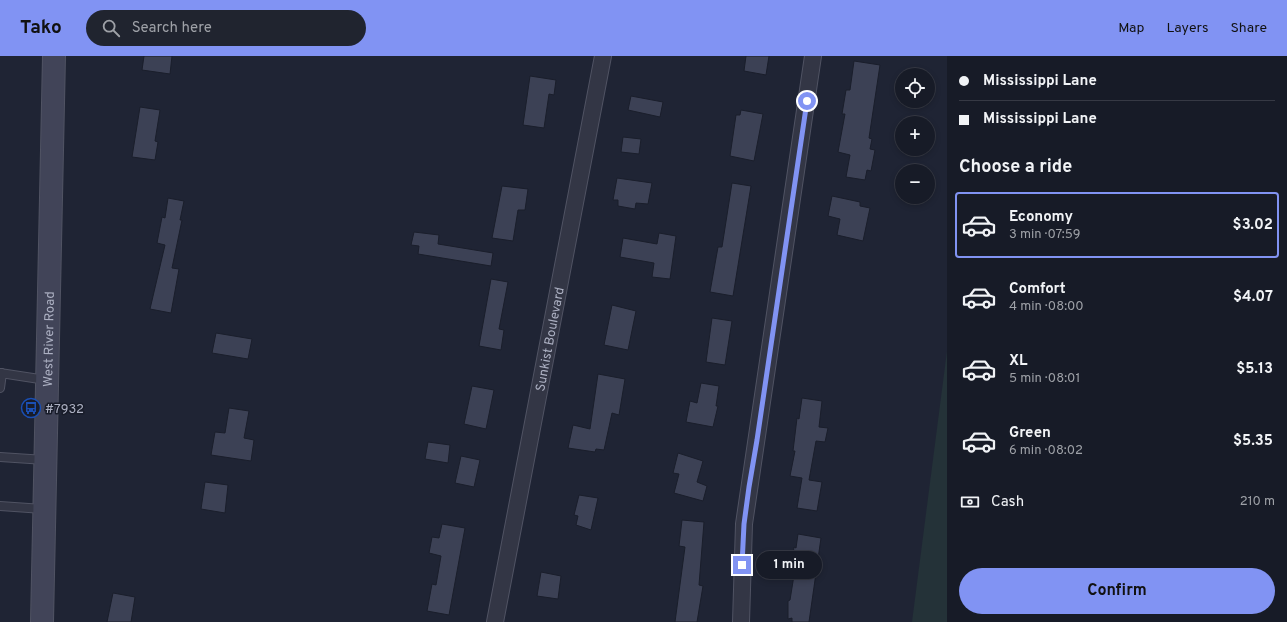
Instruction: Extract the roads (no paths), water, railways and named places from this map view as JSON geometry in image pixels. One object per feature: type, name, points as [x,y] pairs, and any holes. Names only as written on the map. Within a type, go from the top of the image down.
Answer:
[{"type":"street","name":"West River Road","points":[[42,622],[54,56]]},
{"type":"street","name":"Sunkist Boulevard","points":[[495,622],[603,56]]},
{"type":"street","points":[[741,622],[745,516],[772,343],[813,56]]},
{"type":"lane","points":[[0,388],[1,373],[47,380]]},
{"type":"lane","points":[[0,457],[45,460]]},
{"type":"lane","points":[[0,506],[44,510]]},
{"type":"place","name":"#7932","points":[[31,408]]}]
